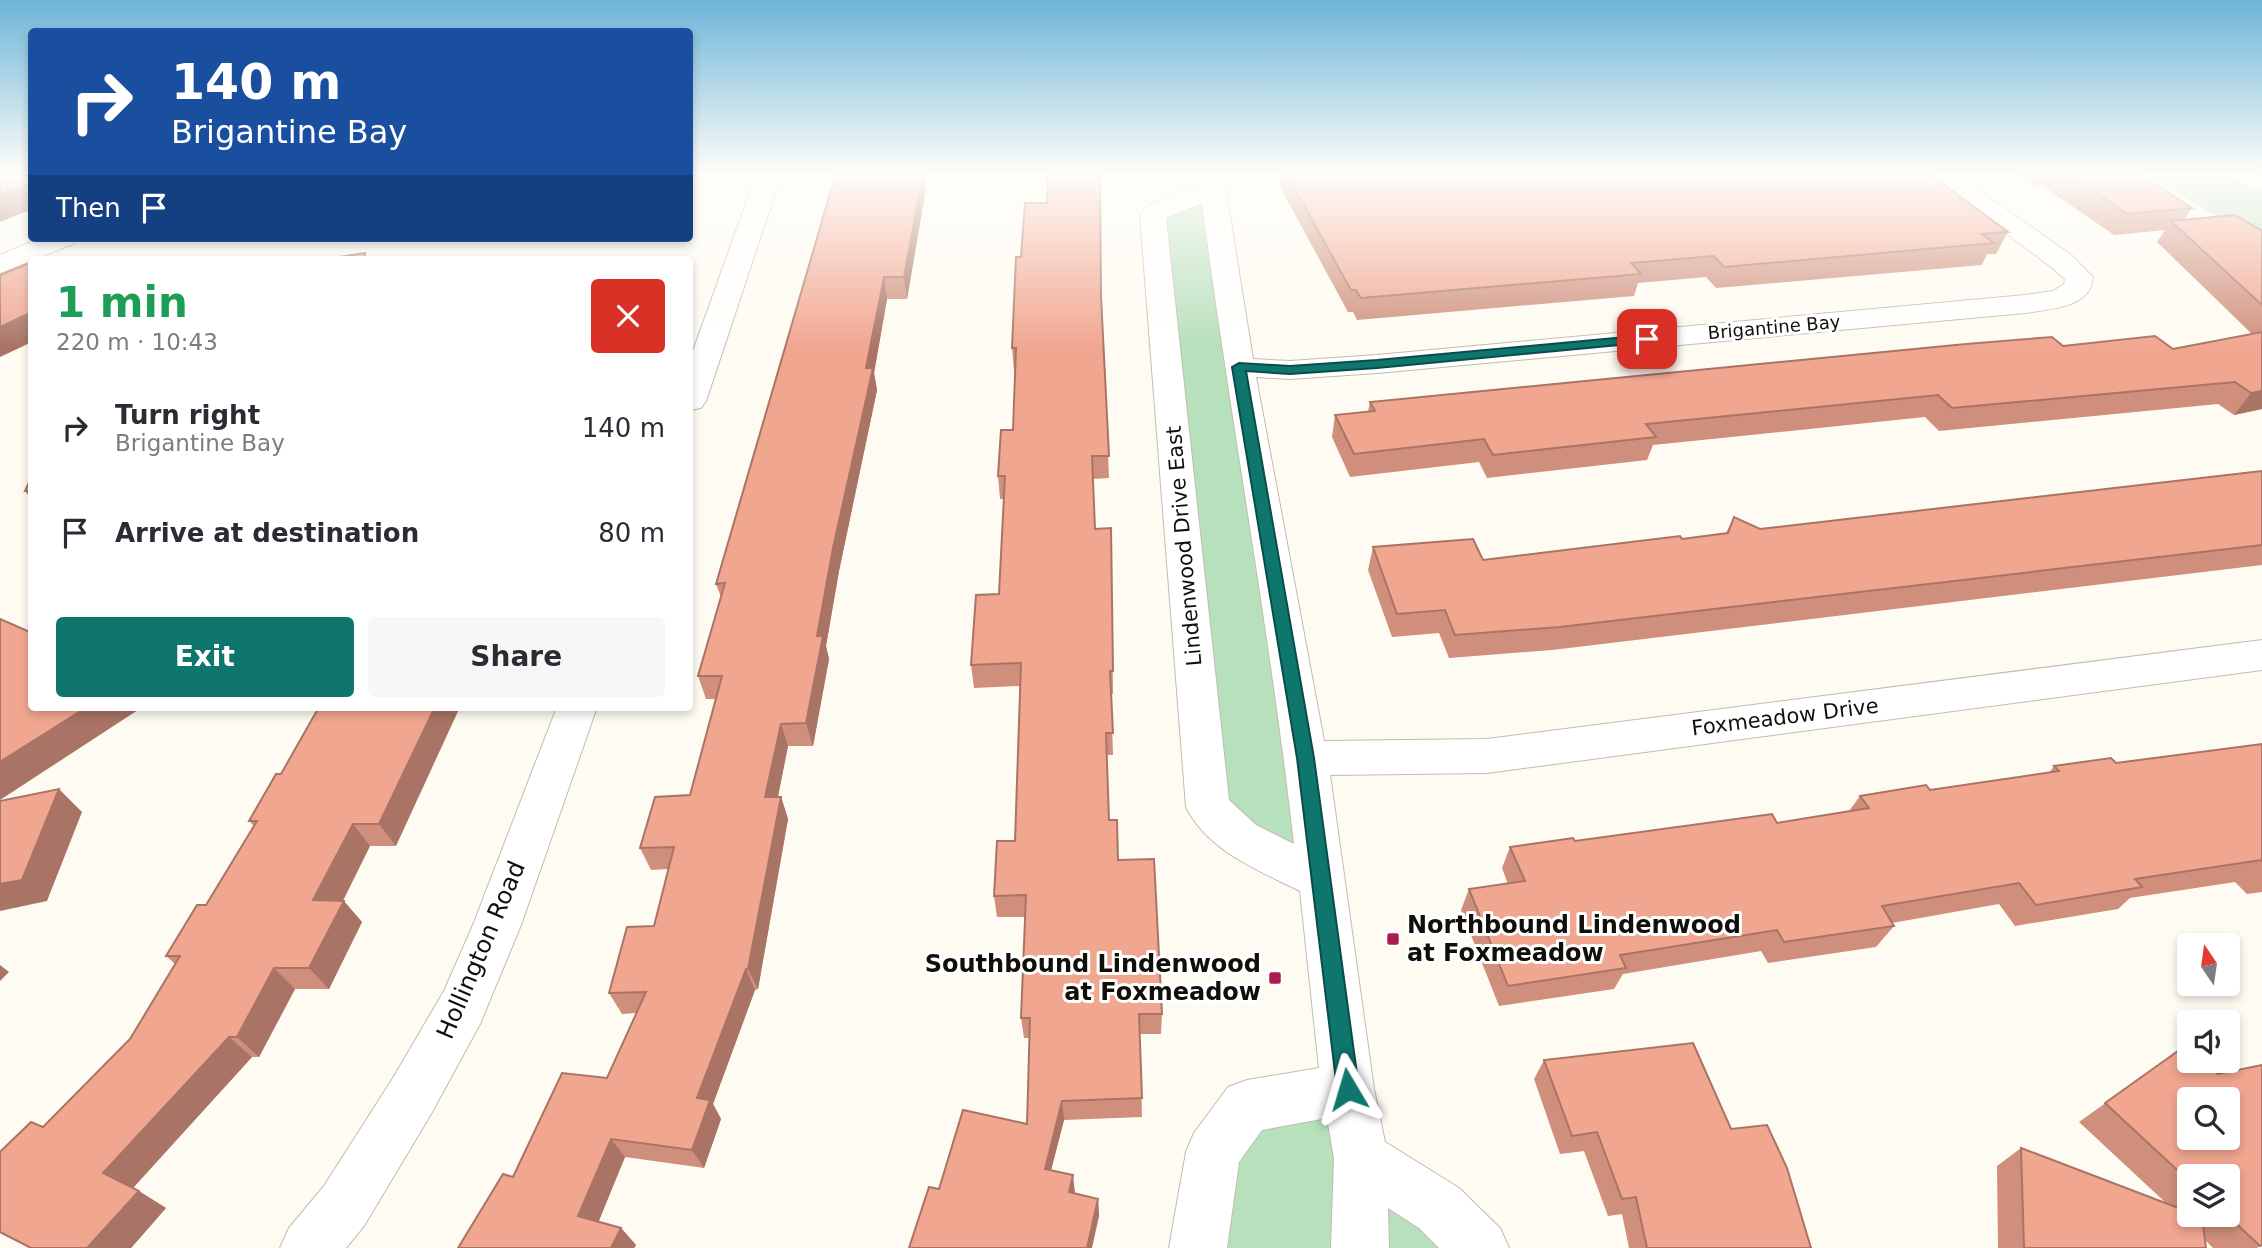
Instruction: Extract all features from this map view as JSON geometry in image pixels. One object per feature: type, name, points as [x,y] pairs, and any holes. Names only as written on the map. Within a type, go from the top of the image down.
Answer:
[{"type":"street","points":[[693,391],[749,231]]},
{"type":"street","name":"Lindenwood Drive East","points":[[1155,231],[1208,807],[1240,838],[1321,880]]},
{"type":"street","name":"Lindenwood Drive East","points":[[1219,231],[1239,367],[1306,758],[1348,1089],[1361,1157],[1360,1248]]},
{"type":"street","name":"Brigantine Bay","points":[[1239,367],[1290,370],[1377,364],[2025,304],[2062,298],[2078,288],[2078,277],[2060,260],[2019,231]]},
{"type":"street","points":[[0,265],[54,242]]},
{"type":"street","name":"Foxmeadow Drive","points":[[1306,758],[1486,756],[2262,655]]},
{"type":"street","name":"Hollington Road","points":[[309,1248],[344,1206],[412,1096],[462,1007],[497,925],[576,711]]},
{"type":"street","points":[[1198,1248],[1213,1152],[1247,1106],[1348,1089]]},
{"type":"street","points":[[1361,1157],[1439,1208],[1480,1248]]},
{"type":"green space","points":[[1155,231],[1220,231],[1321,880],[1208,807]]},
{"type":"green space","points":[[2243,231],[2262,231],[2262,242]]},
{"type":"green space","points":[[1348,1089],[1450,1248],[1198,1248],[1213,1152]]},
{"type":"building","points":[[819,231],[912,231],[904,277],[884,277],[866,368],[873,368],[833,548],[817,636],[823,636],[806,723],[781,724],[765,797],[781,797],[748,969],[697,1098],[710,1100],[692,1150],[611,1139],[578,1216],[621,1228],[611,1248],[458,1248],[503,1174],[513,1177],[562,1073],[607,1078],[646,992],[609,993],[627,927],[654,926],[674,847],[640,848],[655,797],[690,795],[722,676],[698,676],[725,583],[716,584]]},
{"type":"building","points":[[1023,231],[1100,231],[1109,456],[1092,456],[1095,529],[1111,528],[1113,671],[1110,671],[1113,733],[1106,733],[1109,820],[1117,820],[1118,860],[1154,859],[1162,1014],[1139,1014],[1142,1098],[1062,1101],[1045,1169],[1073,1175],[1069,1192],[1098,1199],[1087,1248],[909,1248],[929,1187],[939,1189],[963,1110],[1027,1124],[1030,1018],[1021,1018],[1026,895],[994,896],[997,841],[1015,841],[1021,663],[971,665],[976,595],[999,594],[1005,476],[998,476],[1001,430],[1013,430],[1016,348],[1012,348],[1016,257],[1021,257]]},
{"type":"building","points":[[1318,231],[2008,232],[1982,234],[1994,243],[1724,267],[1714,256],[1631,263],[1641,274],[1361,298],[1356,290],[1351,290]]},
{"type":"building","points":[[2182,231],[2262,231],[2262,305]]},
{"type":"building","points":[[28,264],[28,314],[0,327],[0,275]]},
{"type":"building","points":[[2262,332],[2262,391],[2251,393],[2235,382],[1952,408],[1938,395],[1646,424],[1656,437],[1493,455],[1484,439],[1354,454],[1335,415],[1375,411],[1370,402],[1966,344],[2052,337],[2063,346],[2155,336],[2173,349]]},
{"type":"building","points":[[2262,471],[2262,545],[1560,627],[1455,635],[1445,610],[1397,614],[1373,547],[1473,539],[1483,560],[1680,536],[1682,539],[1728,533],[1734,517],[1760,529]]},
{"type":"building","points":[[0,619],[28,631],[28,711],[81,711],[0,762]]},
{"type":"building","points":[[317,711],[433,711],[379,824],[353,824],[313,900],[344,901],[309,968],[274,968],[237,1037],[229,1037],[103,1173],[139,1191],[87,1248],[31,1248],[0,1232],[0,1152],[31,1122],[43,1127],[130,1039],[180,956],[166,956],[197,905],[206,905],[257,821],[249,821],[276,774],[281,774]]},
{"type":"building","points":[[2262,744],[2262,861],[2135,879],[2142,887],[2036,905],[2019,883],[1882,906],[1894,926],[1784,942],[1777,930],[1620,955],[1626,968],[1508,986],[1469,889],[1525,881],[1510,847],[1573,838],[1575,841],[1772,814],[1777,823],[1869,808],[1860,796],[1926,785],[1930,790],[2059,771],[2054,766],[2111,758],[2116,763]]},
{"type":"building","points":[[59,789],[22,880],[0,884],[0,801]]},
{"type":"building","points":[[1693,1043],[1731,1129],[1767,1125],[1787,1168],[1811,1248],[1647,1248],[1636,1197],[1622,1199],[1597,1132],[1572,1136],[1544,1060]]},
{"type":"building","points":[[2177,1052],[2177,1073],[2240,1073],[2240,1070],[2262,1065],[2262,1245],[2240,1227],[2240,1164],[2177,1164],[2177,1170],[2105,1103]]},
{"type":"building","points":[[2021,1148],[2177,1207],[2177,1227],[2203,1227],[2206,1248],[2024,1248]]},
{"type":"place","name":"Northbound Lindenwood at Foxmeadow","points":[[1393,939]]},
{"type":"place","name":"Southbound Lindenwood at Foxmeadow","points":[[1275,978]]},
{"type":"route","points":[[1348,1089],[1306,758],[1239,367],[1290,370],[1647,339]]}]
